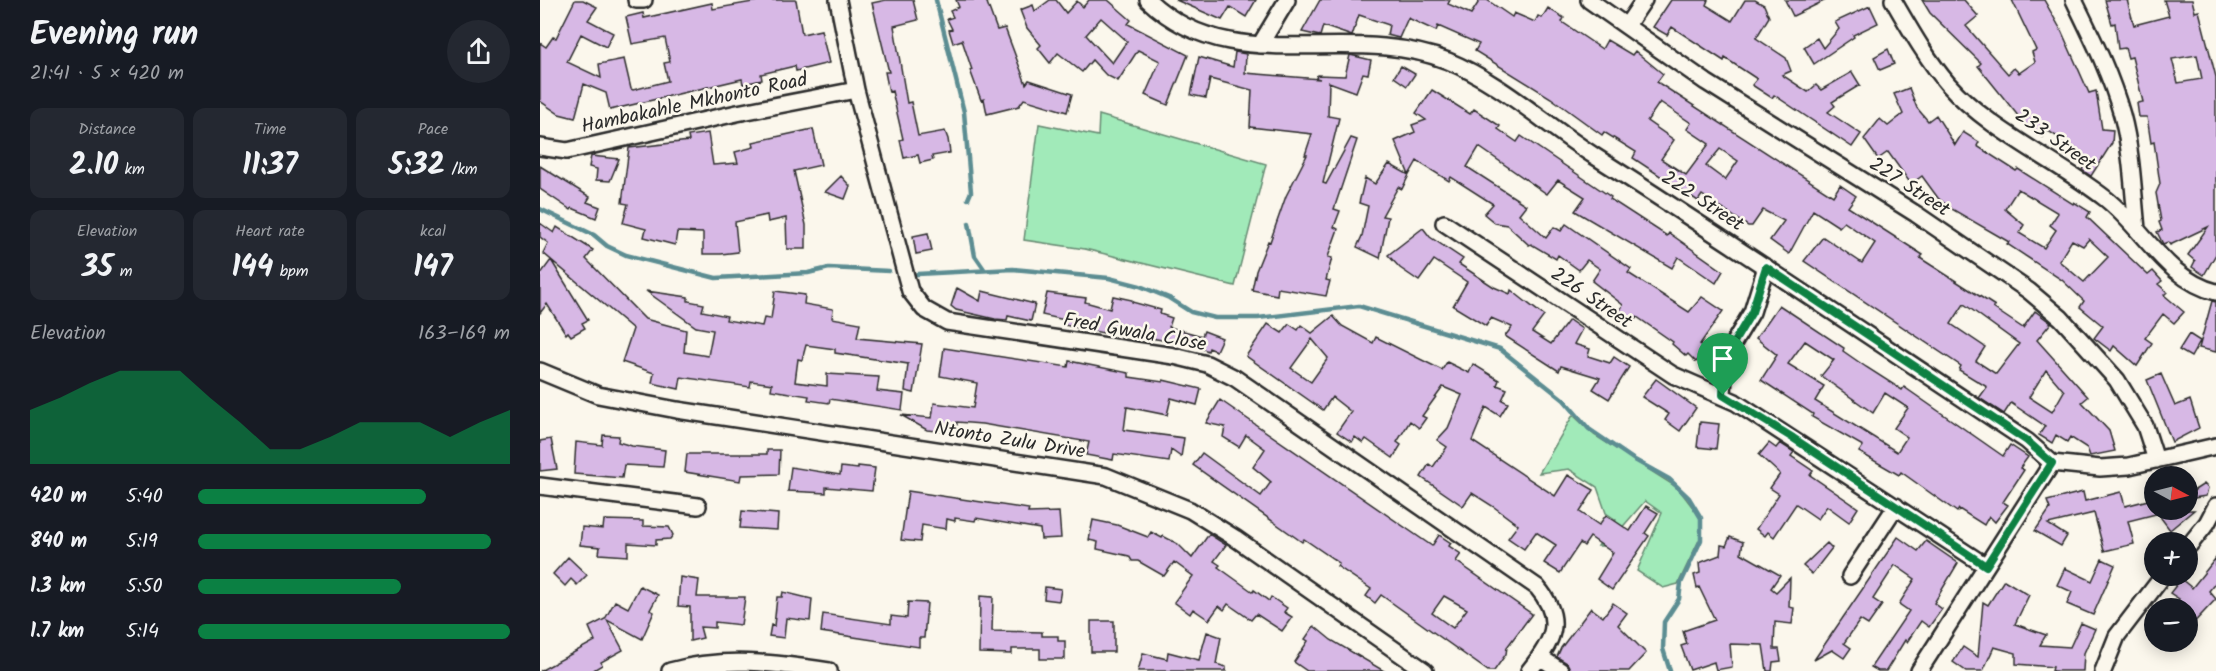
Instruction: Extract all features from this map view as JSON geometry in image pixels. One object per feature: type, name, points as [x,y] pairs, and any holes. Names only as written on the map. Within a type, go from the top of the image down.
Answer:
[{"type":"street","points":[[636,0],[644,0]]},
{"type":"street","name":"Fred Gwala Close","points":[[838,0],[856,90],[902,264],[913,297],[924,309],[947,322],[1174,356],[1207,364],[1235,378],[1537,587],[1551,604],[1554,617],[1553,634],[1540,657],[1528,671]]},
{"type":"street","name":"222 Street","points":[[1148,0],[1182,25],[1210,38],[1239,45],[1367,46],[1446,60],[1478,75],[1576,144],[2027,441],[2052,463]]},
{"type":"street","points":[[1260,45],[1287,0]]},
{"type":"street","name":"227 Street","points":[[1588,0],[1706,82],[1916,214],[2029,291],[2061,318],[2116,380],[2145,426],[2156,460]]},
{"type":"street","points":[[1627,25],[1644,0]]},
{"type":"street","name":"233 Street","points":[[1893,0],[1916,40],[1949,85],[2000,126],[2107,200],[2182,278],[2216,292]]},
{"type":"street","points":[[2074,0],[2108,73],[2122,114],[2129,148],[2137,229]]},
{"type":"street","name":"Hambakahle Mkhonto Road","points":[[540,147],[567,151],[737,113],[856,90]]},
{"type":"street","name":"226 Street","points":[[1444,223],[1673,375],[1723,395],[1986,566]]},
{"type":"street","points":[[1723,395],[1725,357],[1752,312],[1766,267]]},
{"type":"street","name":"Ntonto Zulu Drive","points":[[540,371],[598,394],[666,408],[1106,476],[1199,515],[1425,671]]},
{"type":"street","points":[[1919,671],[2052,463],[2100,468],[2129,466],[2216,446]]},
{"type":"street","points":[[540,486],[698,506]]},
{"type":"street","points":[[1850,576],[1896,506]]},
{"type":"street","points":[[2198,535],[2207,524],[2216,506]]},
{"type":"street","points":[[2103,671],[2117,636],[2155,586]]},
{"type":"street","points":[[1540,657],[1561,671]]},
{"type":"street","points":[[670,671],[696,664],[734,661],[829,671]]},
{"type":"green space","points":[[1099,115],[1266,164],[1235,286],[1085,249],[1024,240],[1039,124],[1098,136]]},
{"type":"green space","points":[[1573,415],[1594,435],[1678,488],[1700,517],[1701,536],[1678,584],[1663,588],[1637,571],[1662,513],[1645,501],[1606,546],[1598,546],[1616,520],[1606,513],[1597,487],[1569,469],[1539,473]]},
{"type":"building","points":[[575,0],[583,0],[597,7],[588,20],[613,33],[606,47],[581,34],[567,62],[601,78],[599,64],[624,59],[633,90],[668,81],[664,63],[670,62],[665,38],[632,44],[626,17],[643,13],[644,18],[712,3],[713,9],[764,0],[796,0],[802,34],[821,30],[829,63],[796,71],[795,66],[761,74],[762,80],[743,84],[742,79],[610,110],[606,93],[584,84],[575,118],[559,114],[540,101],[540,43],[546,47],[553,37],[556,38]]},
{"type":"building","points":[[886,0],[913,0],[918,20],[894,26],[907,103],[911,102],[918,136],[945,131],[948,139],[950,153],[932,156],[933,160],[920,163],[918,155],[904,158],[900,140],[903,139],[892,91],[889,92],[885,72],[889,72],[872,3]]},
{"type":"building","points":[[956,0],[986,0],[997,30],[1005,28],[1026,84],[1029,80],[1072,94],[1067,112],[1024,99],[1019,106],[987,114],[984,99],[981,100],[970,70],[972,70],[962,40],[953,43],[949,30],[952,29],[947,19],[953,17],[950,11],[959,7]]},
{"type":"building","points":[[1050,0],[1056,0],[1066,13],[1077,1],[1083,7],[1089,0],[1108,0],[1131,20],[1128,24],[1188,55],[1168,105],[1145,95],[1160,61],[1138,50],[1118,81],[1106,75],[1092,60],[1082,72],[1058,53],[1050,63],[1038,48],[1041,45],[1027,28],[1020,10],[1033,5],[1035,11]],"holes":[[[1101,18],[1127,41],[1112,63],[1086,35]]]},
{"type":"building","points":[[1176,0],[1256,0],[1246,17],[1230,7],[1222,20]]},
{"type":"building","points":[[1320,0],[1450,0],[1448,4],[1471,14],[1480,0],[1487,0],[1512,17],[1514,13],[1535,22],[1538,16],[1542,18],[1548,8],[1564,18],[1562,22],[1602,49],[1607,40],[1632,55],[1635,51],[1663,74],[1657,82],[1833,196],[1840,185],[1856,196],[1848,207],[1923,255],[1920,258],[1995,306],[1993,308],[2023,328],[2035,311],[2051,323],[2037,340],[2088,397],[2082,402],[2109,431],[2115,451],[2090,456],[2087,448],[2070,437],[2067,442],[2056,435],[2052,443],[2039,435],[2045,426],[2011,403],[2004,414],[1979,398],[1987,387],[1959,370],[1961,366],[1804,261],[1823,237],[1862,263],[1875,243],[1844,222],[1839,227],[1813,210],[1789,254],[1770,240],[1784,221],[1763,210],[1752,226],[1748,226],[1702,195],[1698,201],[1633,158],[1636,152],[1604,132],[1602,135],[1551,98],[1475,51],[1479,44],[1438,26],[1436,31],[1408,18],[1399,38],[1387,35],[1389,25],[1359,15],[1352,36],[1323,26],[1320,36],[1302,32]],"holes":[[[1660,102],[1691,123],[1687,129],[1709,144],[1686,175],[1661,159],[1674,140],[1647,121]],[[1720,149],[1738,161],[1725,180],[1706,166]],[[1964,304],[2019,344],[1996,374],[1976,361],[1985,347],[1951,324]],[[2046,370],[2064,391],[2052,412],[2029,397]]]},
{"type":"building","points":[[1671,0],[1708,0],[1706,5],[1732,21],[1745,0],[1755,0],[1764,5],[1769,17],[1756,38],[1786,58],[1791,71],[1782,75],[1808,92],[1816,85],[1821,90],[1852,72],[1860,85],[1832,102],[1835,106],[1828,112],[1861,134],[1852,147],[1774,95],[1772,98],[1752,85],[1757,79],[1725,58],[1724,61],[1672,27],[1667,35],[1653,27]]},
{"type":"building","points":[[1785,0],[1826,0],[1793,16]]},
{"type":"building","points":[[1922,0],[1964,0],[1978,16],[1966,26],[2008,74],[2014,68],[2019,73],[2035,62],[2032,52],[2036,50],[2012,0],[2044,0],[2061,30],[2089,93],[2096,91],[2102,129],[2113,130],[2112,143],[2091,176],[2082,170],[2087,161],[2073,152],[2076,149],[2047,130],[2043,137],[2027,127],[1978,66],[1981,63],[1930,13]]},
{"type":"building","points":[[2105,0],[2127,0],[2134,25],[2169,16],[2164,0],[2192,0],[2195,12],[2199,11],[2216,77],[2216,254],[2204,275],[2192,267],[2195,261],[2188,255],[2208,227],[2170,245],[2168,242],[2163,244],[2157,232],[2162,230],[2156,193],[2160,184],[2154,142],[2151,143],[2147,117],[2139,117],[2137,103],[2143,102],[2132,57],[2128,58],[2125,48],[2118,49],[2115,23],[2112,24]],"holes":[[[2197,55],[2202,79],[2178,83],[2172,59]]]},
{"type":"building","points":[[1870,6],[1878,23],[1853,35],[1854,37],[1814,64],[1804,47],[1817,38],[1823,48],[1839,29],[1835,22]]},
{"type":"building","points":[[1888,49],[1894,64],[1880,70],[1874,57]]},
{"type":"building","points":[[1235,52],[1246,54],[1245,73],[1320,79],[1316,78],[1317,75],[1345,76],[1350,55],[1371,60],[1368,74],[1363,73],[1356,92],[1329,82],[1328,116],[1339,118],[1323,183],[1326,184],[1351,138],[1357,140],[1334,209],[1340,211],[1334,227],[1338,229],[1328,257],[1332,258],[1326,280],[1330,281],[1326,296],[1278,288],[1277,295],[1252,290],[1256,271],[1268,241],[1270,242],[1286,196],[1307,155],[1305,155],[1312,134],[1250,127],[1252,90],[1210,79],[1206,98],[1191,95],[1199,57],[1233,67]]},
{"type":"building","points":[[1401,66],[1415,74],[1407,86],[1394,77]]},
{"type":"building","points":[[1909,88],[1917,108],[1928,121],[1936,115],[1955,145],[1963,132],[1979,142],[1977,146],[2016,171],[2018,169],[2073,204],[2074,202],[2090,212],[2087,217],[2148,275],[2153,271],[2162,281],[2158,284],[2167,292],[2164,295],[2184,312],[2174,323],[2163,314],[2145,338],[2152,343],[2137,366],[2114,346],[2111,351],[2094,338],[2103,326],[2080,307],[2084,301],[2062,280],[2007,244],[2009,242],[1950,208],[1938,198],[1922,176],[1911,184],[1888,152],[1878,159],[1864,139],[1880,119],[1888,126],[1903,114],[1894,94]],"holes":[[[2018,189],[2058,213],[2050,225],[2056,230],[2044,248],[2019,233],[2024,225],[2005,209]],[[2089,239],[2108,257],[2084,282],[2059,261],[2072,240],[2083,246]]]},
{"type":"building","points":[[1432,90],[1470,114],[1474,109],[1500,126],[1498,129],[1517,142],[1521,136],[1611,197],[1610,199],[1667,236],[1669,233],[1723,271],[1716,283],[1678,257],[1672,268],[1575,211],[1585,197],[1558,180],[1547,194],[1479,147],[1467,167],[1526,205],[1519,214],[1546,238],[1554,227],[1561,231],[1566,224],[1631,269],[1628,273],[1689,312],[1702,297],[1723,311],[1700,344],[1707,350],[1696,362],[1672,344],[1673,342],[1637,317],[1633,322],[1619,312],[1623,305],[1592,281],[1600,269],[1587,260],[1579,270],[1558,255],[1556,259],[1531,244],[1529,245],[1507,225],[1495,223],[1484,214],[1493,204],[1451,177],[1449,181],[1417,161],[1409,175],[1395,141],[1415,132],[1412,125],[1426,120],[1416,113]]},
{"type":"building","points":[[813,129],[821,165],[794,171],[806,225],[806,249],[787,249],[786,218],[768,222],[767,215],[735,222],[738,252],[721,254],[703,254],[703,233],[677,232],[675,245],[644,237],[646,229],[623,223],[628,204],[622,203],[629,148],[689,141],[688,136],[708,133],[713,165],[738,163],[735,152],[754,147],[753,142]]},
{"type":"building","points":[[591,156],[619,159],[610,181],[596,180],[597,169],[589,167]]},
{"type":"building","points":[[1389,164],[1409,175],[1402,189],[1398,187],[1382,216],[1388,217],[1380,258],[1357,247],[1362,236],[1368,206],[1359,203],[1365,178],[1375,184]]},
{"type":"building","points":[[540,166],[590,197],[587,202],[600,207],[596,218],[572,208],[571,210],[540,189]]},
{"type":"building","points":[[841,176],[850,186],[845,199],[825,192]]},
{"type":"building","points":[[540,223],[554,233],[557,227],[593,250],[586,259],[645,319],[686,330],[684,352],[708,356],[713,330],[696,327],[646,291],[688,297],[688,301],[704,304],[702,311],[727,316],[726,320],[762,326],[764,318],[771,319],[775,291],[805,295],[804,304],[833,309],[832,318],[860,323],[857,338],[922,344],[914,393],[905,391],[908,364],[835,353],[835,349],[806,345],[802,360],[798,359],[795,382],[827,386],[827,374],[879,377],[877,391],[904,394],[902,410],[830,399],[829,403],[808,400],[809,396],[771,390],[772,384],[751,381],[750,387],[681,377],[679,389],[652,383],[654,373],[622,362],[633,329],[543,253],[548,243],[540,237]]},
{"type":"building","points":[[1423,228],[1430,237],[1463,259],[1459,264],[1494,287],[1510,294],[1511,290],[1544,316],[1532,332],[1551,344],[1569,320],[1582,329],[1574,344],[1590,349],[1588,356],[1610,363],[1614,357],[1629,367],[1609,399],[1593,389],[1600,378],[1561,366],[1559,371],[1505,336],[1512,327],[1491,318],[1486,326],[1453,306],[1467,282],[1434,260],[1419,281],[1400,268],[1388,255]]},
{"type":"building","points":[[928,233],[932,251],[916,254],[913,236]]},
{"type":"building","points":[[551,260],[588,320],[582,323],[585,328],[571,336],[568,332],[566,334],[547,304],[540,313],[540,275]]},
{"type":"building","points":[[957,288],[980,301],[982,291],[1035,304],[1031,321],[1008,316],[1007,320],[995,319],[956,310],[951,306]]},
{"type":"building","points":[[1047,293],[1086,298],[1085,302],[1110,309],[1113,296],[1132,300],[1132,302],[1161,310],[1160,314],[1172,318],[1169,327],[1202,336],[1204,331],[1222,338],[1216,351],[1209,348],[1208,351],[1181,340],[1180,343],[1126,334],[1126,330],[1105,326],[1103,333],[1064,325],[1065,320],[1042,315]]},
{"type":"building","points":[[2212,301],[2216,302],[2216,352],[2199,348]]},
{"type":"building","points":[[1779,305],[1844,348],[1843,351],[1866,367],[1902,390],[1904,387],[2003,456],[2010,445],[2028,457],[2020,468],[2024,470],[2003,502],[2008,505],[1995,522],[1989,516],[1984,525],[1959,509],[1957,512],[1901,472],[1899,475],[1859,452],[1863,446],[1812,417],[1813,414],[1761,380],[1777,355],[1756,338]],"holes":[[[1805,341],[1834,360],[1821,376],[1873,413],[1885,393],[1908,408],[1894,428],[1907,437],[1897,452],[1815,401],[1824,386],[1788,364]]]},
{"type":"building","points":[[1333,316],[1342,326],[1373,343],[1376,337],[1442,370],[1447,362],[1469,373],[1473,364],[1499,380],[1497,385],[1507,389],[1502,400],[1508,403],[1500,416],[1486,407],[1472,441],[1555,496],[1568,475],[1594,490],[1580,512],[1599,525],[1606,515],[1630,531],[1646,506],[1658,513],[1645,533],[1649,536],[1612,590],[1597,579],[1613,553],[1590,537],[1584,546],[1580,543],[1560,573],[1544,563],[1556,545],[1536,532],[1524,549],[1508,538],[1518,525],[1494,507],[1472,493],[1463,506],[1421,477],[1429,464],[1433,467],[1447,447],[1437,440],[1448,428],[1462,395],[1443,387],[1422,416],[1426,418],[1419,428],[1410,421],[1397,442],[1401,445],[1393,458],[1366,439],[1363,443],[1355,437],[1352,442],[1337,432],[1351,412],[1332,397],[1323,410],[1246,356],[1268,324],[1282,333],[1289,324],[1298,330],[1301,325],[1312,333]],"holes":[[[1312,339],[1328,358],[1311,382],[1291,368]]]},
{"type":"building","points":[[2189,334],[2200,341],[2191,357],[2179,350]]},
{"type":"building","points":[[944,348],[1068,367],[1069,361],[1129,373],[1129,377],[1163,382],[1163,380],[1201,389],[1197,405],[1171,398],[1167,415],[1127,407],[1124,430],[1184,438],[1181,457],[1171,450],[1169,462],[1114,454],[1113,460],[1086,455],[1089,442],[982,424],[957,422],[956,433],[927,430],[901,415],[932,418],[934,403],[973,408],[977,383],[940,376]]},
{"type":"building","points":[[2161,374],[2175,406],[2190,400],[2199,428],[2172,442],[2147,380]]},
{"type":"building","points":[[1656,379],[1696,408],[1680,431],[1665,420],[1669,414],[1642,397]]},
{"type":"building","points":[[1220,400],[1432,546],[1439,535],[1451,543],[1449,546],[1461,554],[1456,561],[1532,614],[1507,647],[1506,654],[1494,671],[1488,671],[1381,595],[1375,603],[1366,596],[1371,589],[1337,566],[1339,563],[1304,539],[1302,542],[1193,465],[1202,453],[1261,496],[1271,482],[1253,467],[1265,449],[1246,435],[1239,447],[1223,437],[1225,427],[1206,423]],"holes":[[[1444,596],[1467,609],[1453,628],[1432,613]]]},
{"type":"building","points":[[1700,422],[1719,424],[1716,449],[1697,447]]},
{"type":"building","points":[[603,435],[619,436],[618,442],[632,446],[665,450],[663,467],[624,465],[622,478],[574,474],[576,442],[602,445]]},
{"type":"building","points":[[551,439],[557,469],[540,471],[540,441]]},
{"type":"building","points":[[1769,443],[1776,448],[1780,443],[1794,452],[1791,456],[1813,471],[1810,475],[1858,508],[1849,522],[1827,506],[1818,519],[1796,504],[1774,537],[1768,532],[1765,536],[1756,529],[1779,494],[1770,488],[1780,474],[1759,455]]},
{"type":"building","points":[[767,450],[780,450],[779,474],[741,475],[740,481],[685,472],[687,454],[767,454]]},
{"type":"building","points":[[858,466],[875,468],[872,491],[826,487],[826,493],[788,491],[791,467],[840,475],[841,467],[858,469]]},
{"type":"building","points":[[2204,484],[2208,488],[2206,496],[2198,497],[2198,488]]},
{"type":"building","points":[[908,491],[1029,509],[1028,513],[1059,512],[1061,538],[1041,539],[1040,529],[976,518],[975,521],[955,518],[955,521],[947,519],[946,529],[922,525],[920,542],[901,540]]},
{"type":"building","points":[[2083,492],[2085,501],[2121,492],[2125,506],[2144,501],[2144,517],[2128,521],[2134,544],[2104,551],[2094,513],[2048,524],[2067,536],[2061,546],[2035,531],[2050,509],[2047,501]]},
{"type":"building","points":[[742,511],[778,514],[777,530],[740,528]]},
{"type":"building","points":[[604,520],[643,521],[643,526],[669,527],[673,535],[670,539],[656,540],[656,545],[628,543],[628,556],[599,554],[600,547],[580,545],[582,527],[603,529]]},
{"type":"building","points":[[1093,520],[1117,525],[1148,537],[1151,532],[1162,538],[1163,536],[1178,544],[1192,558],[1209,534],[1226,545],[1214,561],[1220,565],[1218,567],[1253,592],[1254,590],[1269,601],[1271,597],[1287,608],[1284,612],[1292,617],[1282,631],[1256,614],[1251,620],[1228,604],[1224,610],[1219,606],[1209,620],[1193,609],[1190,614],[1174,602],[1193,576],[1174,562],[1164,576],[1138,561],[1132,561],[1129,556],[1097,549],[1098,542],[1089,540]]},
{"type":"building","points":[[2162,520],[2182,520],[2170,530]]},
{"type":"building","points":[[1730,537],[1743,542],[1741,553],[1780,575],[1771,588],[1776,592],[1790,578],[1789,607],[1794,608],[1792,624],[1775,622],[1774,649],[1779,649],[1781,661],[1773,662],[1772,671],[1767,671],[1763,645],[1730,644],[1732,667],[1716,670],[1714,662],[1690,670],[1681,646],[1687,644],[1683,631],[1715,620],[1699,587],[1697,588],[1694,575],[1700,573],[1699,563],[1720,555],[1721,545],[1726,546]]},
{"type":"building","points":[[1898,537],[1918,551],[1926,541],[1958,563],[1934,603],[1942,609],[1929,627],[1921,621],[1907,642],[1905,640],[1886,671],[1878,671],[1871,667],[1909,611],[1899,604],[1915,579],[1895,565],[1873,599],[1882,605],[1868,625],[1860,620],[1844,643],[1851,648],[1844,658],[1832,650],[1814,660]]},
{"type":"building","points":[[1827,543],[1832,548],[1812,574],[1803,566]]},
{"type":"building","points":[[568,557],[587,575],[577,585],[571,579],[565,586],[553,574]]},
{"type":"building","points":[[2216,558],[2216,582],[2209,591],[2216,599],[2198,618],[2198,598],[2178,598],[2170,593],[2176,586],[2192,588],[2198,586],[2198,580]]},
{"type":"building","points":[[2102,559],[2115,565],[2093,615],[2067,604],[2072,592],[2057,585],[2065,568],[2092,581]]},
{"type":"building","points":[[680,577],[699,580],[697,597],[745,597],[741,625],[715,622],[715,628],[700,627],[703,638],[690,641],[690,607],[678,606]]},
{"type":"building","points":[[2004,580],[2029,595],[2015,624],[2046,635],[2040,645],[2070,647],[2081,623],[2095,629],[2084,653],[2083,671],[2052,671],[2053,667],[2016,664],[2016,653],[1994,647],[1983,671],[1966,671],[1953,662],[1963,647],[1978,657],[1983,602],[1988,605]]},
{"type":"building","points":[[640,586],[658,595],[650,610],[654,612],[642,639],[607,620],[623,650],[601,662],[602,665],[592,671],[540,671],[595,641],[589,627],[605,619],[615,601],[628,608]]},
{"type":"building","points":[[1045,587],[1061,589],[1059,601],[1044,599]]},
{"type":"building","points":[[783,592],[812,599],[810,621],[786,618],[784,638],[769,636],[771,625],[774,626],[777,597],[782,597]]},
{"type":"building","points":[[980,596],[993,597],[992,631],[1042,632],[1042,636],[1058,636],[1058,641],[1065,641],[1065,659],[1040,659],[1040,649],[1012,649],[1012,654],[979,653]]},
{"type":"building","points":[[908,602],[927,603],[924,638],[919,638],[919,647],[821,632],[823,614],[891,624],[891,616],[907,618]]},
{"type":"building","points":[[1613,603],[1627,613],[1618,625],[1646,653],[1629,671],[1571,671],[1567,663],[1557,657],[1561,648],[1591,608],[1603,617]]},
{"type":"building","points":[[1091,621],[1114,621],[1114,652],[1091,652]]},
{"type":"building","points":[[1314,626],[1331,640],[1384,671],[1307,671],[1294,662],[1308,641],[1305,639]]},
{"type":"building","points":[[1207,632],[1221,637],[1216,664],[1226,667],[1226,671],[1138,671],[1143,653],[1167,659],[1168,652],[1199,660]]},
{"type":"waterway","points":[[936,0],[964,112],[971,192],[968,199]]},
{"type":"waterway","points":[[540,209],[594,235],[607,246],[626,255],[716,278],[808,273],[829,268],[889,271]]},
{"type":"waterway","points":[[969,223],[975,256],[984,269]]},
{"type":"waterway","points":[[917,274],[1013,269],[1109,278],[1140,286],[1169,298],[1191,312],[1215,318],[1258,318],[1359,306],[1500,349],[1564,400],[1589,429],[1633,459],[1669,479],[1689,498],[1701,518],[1701,540],[1681,583],[1679,599],[1664,622],[1663,649],[1670,671]]},
{"type":"route","points":[[1766,267],[2027,441],[2052,463],[1986,566],[1793,438],[1723,395],[1725,357],[1757,302],[1766,267]]}]
